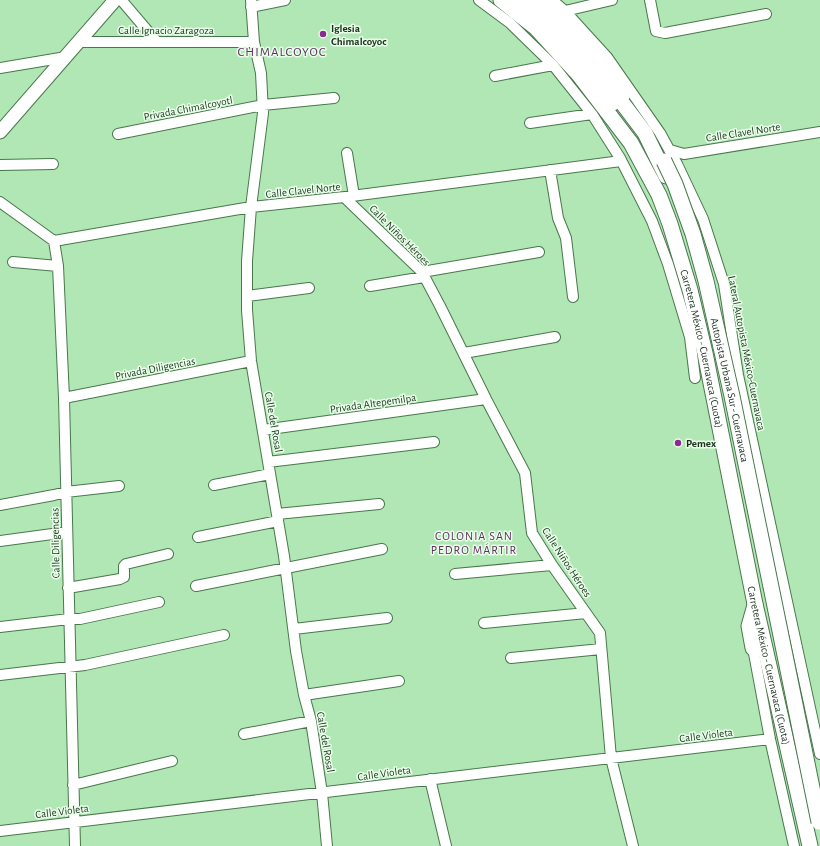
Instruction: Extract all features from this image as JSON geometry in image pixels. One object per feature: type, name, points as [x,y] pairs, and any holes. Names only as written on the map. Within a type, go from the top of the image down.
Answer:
[{"type":"highway","name":"Carretera México - Cuernavaca (Cuota)","points":[[501,0],[536,28],[580,75],[631,143],[659,195],[670,224],[690,290],[705,354],[755,604],[810,846]]},
{"type":"highway","name":"Autopista Urbana Sur - Cuernavaca","points":[[520,0],[566,43],[602,88],[627,123],[656,176],[676,221],[691,269],[703,320],[818,846]]},
{"type":"highway","name":"Carretera México - Cuernavaca (Cuota)","points":[[529,0],[568,36],[623,103],[645,134],[666,176],[687,224],[731,376],[738,442],[752,523],[820,817]]},
{"type":"highway","name":"Autopista Urbana Sur - Cuernavaca","points":[[538,0],[557,17],[596,58],[650,134],[675,184],[693,234],[706,281],[732,396],[820,826]]},
{"type":"highway","points":[[753,648],[748,626],[755,604]]},
{"type":"main road","points":[[0,132],[78,42],[119,1]]},
{"type":"street","points":[[251,3],[285,0]]},
{"type":"street","points":[[479,0],[510,23],[552,65],[592,114],[621,161],[652,221],[668,264],[690,338],[695,378]]},
{"type":"street","name":"Lateral Autopista México-Cuernavaca","points":[[552,0],[565,11],[607,57],[670,150],[703,219],[724,284],[731,376],[818,736],[820,754]]},
{"type":"street","points":[[565,11],[612,0]]},
{"type":"street","points":[[650,0],[656,31],[665,34],[766,14]]},
{"type":"street","points":[[119,1],[157,42]]},
{"type":"street","name":"Calle del Rosal","points":[[251,3],[254,42],[261,73],[263,105],[251,207],[247,261],[247,296],[251,361],[286,568],[296,651],[304,696],[311,721],[322,793],[327,846]]},
{"type":"street","name":"Calle Ignacio Zaragoza","points":[[78,42],[254,42]]},
{"type":"street","points":[[0,68],[66,57]]},
{"type":"street","points":[[495,76],[552,65]]},
{"type":"street","name":"Privada Chimalcoyotl","points":[[118,134],[263,105],[334,98]]},
{"type":"street","points":[[530,123],[592,114]]},
{"type":"street","name":"Calle Clavel Norte","points":[[670,150],[684,154],[820,132]]},
{"type":"street","points":[[348,152],[349,197]]},
{"type":"street","name":"Calle Clavel Norte","points":[[54,241],[251,207],[349,197],[621,161]]},
{"type":"street","points":[[0,165],[53,164]]},
{"type":"street","points":[[550,170],[558,218],[566,238],[573,296]]},
{"type":"street","name":"Calle Niños Héroes","points":[[349,197],[423,274],[525,473],[532,533],[552,565],[600,633],[611,758],[633,846]]},
{"type":"street","points":[[0,202],[54,241]]},
{"type":"street","name":"Calle Diligencias","points":[[54,241],[58,266],[64,398],[75,846]]},
{"type":"street","points":[[370,286],[423,274],[539,252]]},
{"type":"street","points":[[13,262],[58,266]]},
{"type":"street","points":[[247,296],[309,288]]},
{"type":"street","points":[[464,353],[555,338]]},
{"type":"street","name":"Privada Diligencias","points":[[64,398],[251,361]]},
{"type":"street","name":"Privada Altepemilpa","points":[[263,430],[486,399]]},
{"type":"street","points":[[268,462],[434,442]]},
{"type":"street","points":[[214,485],[270,474]]},
{"type":"street","points":[[0,505],[66,492],[119,486]]},
{"type":"street","points":[[198,537],[277,517],[379,504]]},
{"type":"street","points":[[0,541],[67,532]]},
{"type":"street","points":[[196,586],[382,549]]},
{"type":"street","points":[[68,588],[120,579],[124,576],[124,566],[126,564],[168,554]]},
{"type":"street","points":[[455,574],[552,565]]},
{"type":"street","points":[[0,627],[80,619],[159,602]]},
{"type":"street","points":[[484,623],[586,613]]},
{"type":"street","points":[[294,629],[387,618]]},
{"type":"street","points":[[0,675],[70,668],[224,635]]},
{"type":"street","points":[[753,648],[770,739],[794,846]]},
{"type":"street","points":[[511,658],[601,649]]},
{"type":"street","points":[[304,696],[399,681]]},
{"type":"street","points":[[244,734],[311,721]]},
{"type":"street","name":"Calle Violeta","points":[[0,831],[770,739]]},
{"type":"street","points":[[73,785],[172,761]]},
{"type":"street","points":[[430,779],[446,846]]},
{"type":"place","name":"Iglesia Chimalcoyoc","points":[[323,34]]},
{"type":"place","name":"Pemex","points":[[678,443]]},
{"type":"district","name":"CHIMALCOYOC","points":[[282,51]]},
{"type":"district","name":"COLONIA SAN PEDRO MÁRTIR","points":[[474,543]]}]
